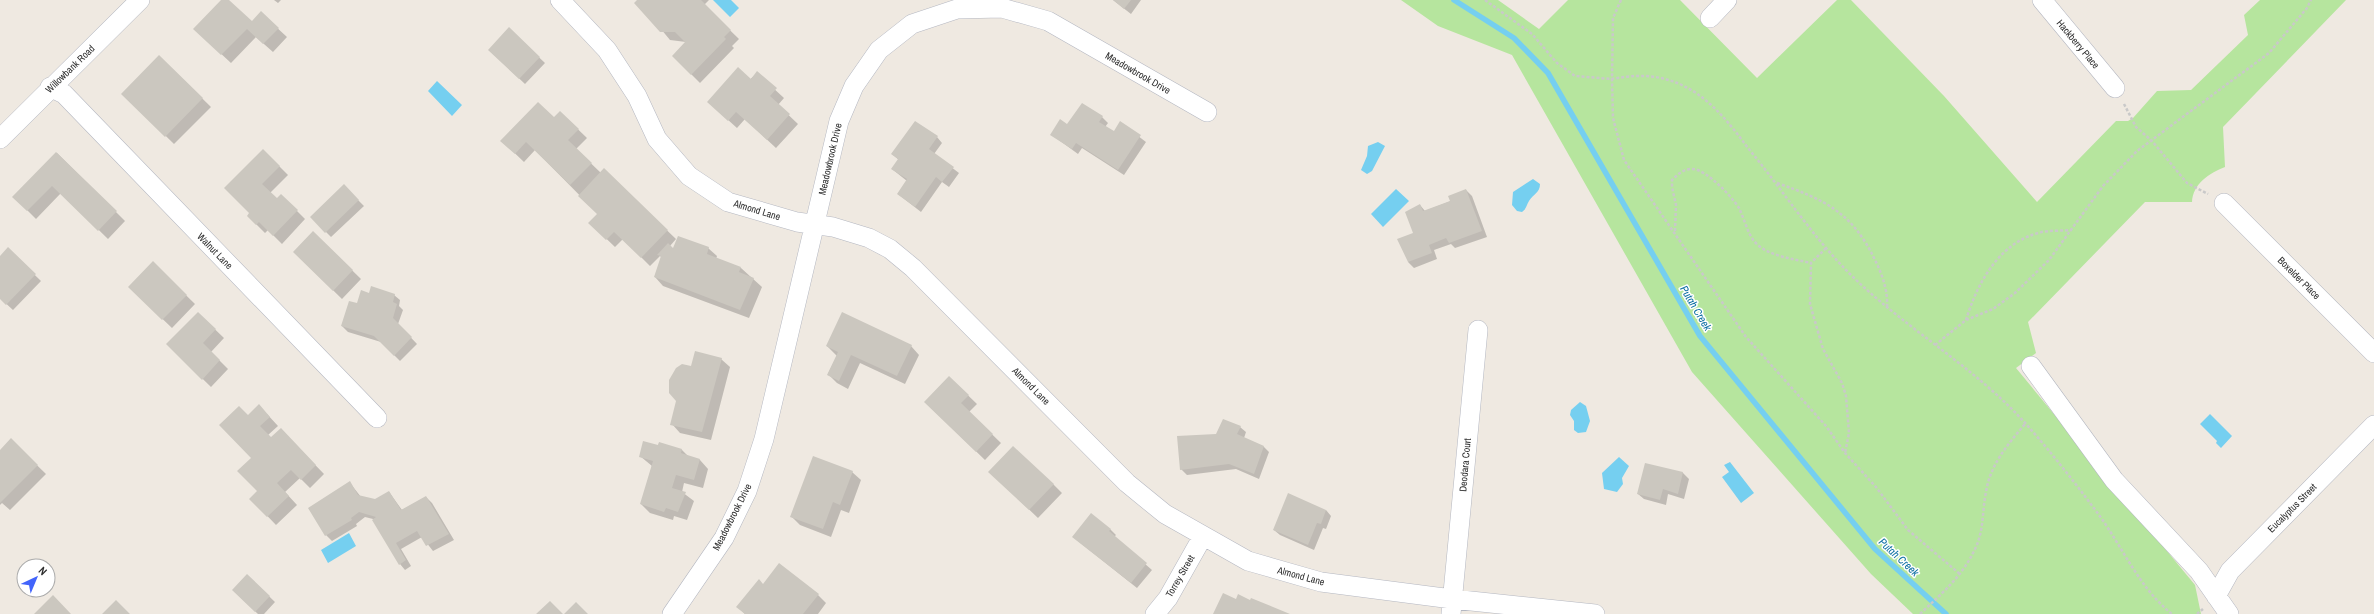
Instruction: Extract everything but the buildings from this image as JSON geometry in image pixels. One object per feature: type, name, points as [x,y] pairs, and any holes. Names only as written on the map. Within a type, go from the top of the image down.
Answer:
[{"type":"street","name":"Almond Lane","points":[[560,0],[607,50],[637,96],[657,138],[690,176],[728,202],[797,222],[815,224],[869,238],[890,248],[958,313],[1127,483],[1165,514],[1248,561],[1321,582],[1452,607],[1594,614]]},
{"type":"street","points":[[1710,18],[1728,0]]},
{"type":"street","name":"Hackberry Place","points":[[2042,0],[2115,88]]},
{"type":"street","name":"Willowbank Road","points":[[0,138],[133,2]]},
{"type":"street","name":"Meadowbrook Drive","points":[[672,614],[724,538],[747,491],[764,439],[839,121],[854,86],[878,50],[912,24],[957,9],[1002,8],[1048,21],[1207,112]]},
{"type":"street","name":"Walnut Lane","points":[[50,88],[64,94],[376,418]]},
{"type":"street","name":"Boxelder Place","points":[[2224,203],[2374,353]]},
{"type":"street","name":"Deodara Court","points":[[1452,607],[1478,330]]},
{"type":"street","points":[[2031,366],[2114,480],[2199,571],[2229,614]]},
{"type":"street","name":"Eucalyptus Street","points":[[2216,596],[2230,571],[2374,425]]},
{"type":"street","name":"Torrey Street","points":[[1155,614],[1168,598],[1203,536]]},
{"type":"path","points":[[1485,0],[1532,34],[1557,63],[1575,76],[1612,79],[1637,74],[1664,78],[1695,93],[1723,116],[1777,183],[1826,248],[1850,274],[1887,307],[1985,384],[2026,424],[2098,515],[2156,601],[2172,614]]},
{"type":"path","points":[[1621,0],[1614,18],[1612,79],[1613,118],[1624,160],[1676,232],[1746,337],[1826,426],[1845,453],[1876,487],[1908,530],[1961,575]]},
{"type":"path","points":[[1935,345],[1966,320],[1993,309],[2015,293],[2049,260],[2103,186],[2137,151],[2268,53],[2307,8],[2311,0]]},
{"type":"path","points":[[2115,88],[2136,127],[2152,141],[2187,183],[2224,203]]},
{"type":"path","points":[[1676,232],[1676,205],[1672,188],[1672,180],[1685,170],[1694,169],[1703,172],[1722,189],[1738,207],[1754,241],[1768,251],[1811,264]]},
{"type":"path","points":[[1777,183],[1816,197],[1841,213],[1865,238],[1882,273],[1888,297],[1887,307]]},
{"type":"path","points":[[1966,320],[1973,296],[1991,265],[2012,246],[2038,233],[2072,230]]},
{"type":"path","points":[[1826,248],[1811,264],[1810,304],[1824,348],[1842,383],[1846,396],[1849,433],[1845,453]]},
{"type":"path","points":[[1920,614],[1961,575],[1976,548],[1982,531],[1986,492],[1991,473],[2004,450],[2026,424]]},
{"type":"green space","points":[[1401,0],[1498,0],[1539,29],[1568,0],[1680,0],[1757,78],[1837,0],[1851,0],[1944,96],[2037,202],[2116,121],[2128,121],[2133,118],[2157,91],[2191,90],[2248,35],[2244,15],[2260,0],[2346,0],[2223,127],[2225,167],[2213,172],[2203,180],[2195,190],[2192,202],[2145,202],[2028,322],[2036,353],[2016,368],[2195,585],[2201,614],[1913,614],[1871,574],[1692,372],[1512,55],[1438,26]]},
{"type":"water","points":[[713,0],[731,0],[739,8],[730,17]]},
{"type":"water","points":[[437,81],[462,105],[452,116],[428,91]]},
{"type":"water","points":[[1378,142],[1385,146],[1372,171],[1367,174],[1361,170],[1367,156],[1368,146]]},
{"type":"water","points":[[1533,179],[1540,184],[1539,189],[1528,203],[1524,211],[1517,211],[1512,205],[1513,192]]},
{"type":"water","points":[[1396,189],[1409,201],[1383,227],[1371,214]]},
{"type":"water","points":[[1580,402],[1586,406],[1590,421],[1586,432],[1578,433],[1574,430],[1574,421],[1570,415],[1571,410]]},
{"type":"water","points":[[2210,414],[2232,436],[2221,448],[2216,443],[2217,441],[2200,424]]},
{"type":"water","points":[[1619,457],[1629,466],[1622,478],[1623,484],[1617,492],[1604,489],[1602,473]]},
{"type":"water","points":[[1730,462],[1754,493],[1741,503],[1722,477],[1729,472],[1724,465]]},
{"type":"water","points":[[349,533],[356,546],[328,563],[321,550]]},
{"type":"waterway","name":"Putah Creek","points":[[1454,0],[1514,38],[1548,73],[1700,336],[1875,549],[1946,614]]}]
